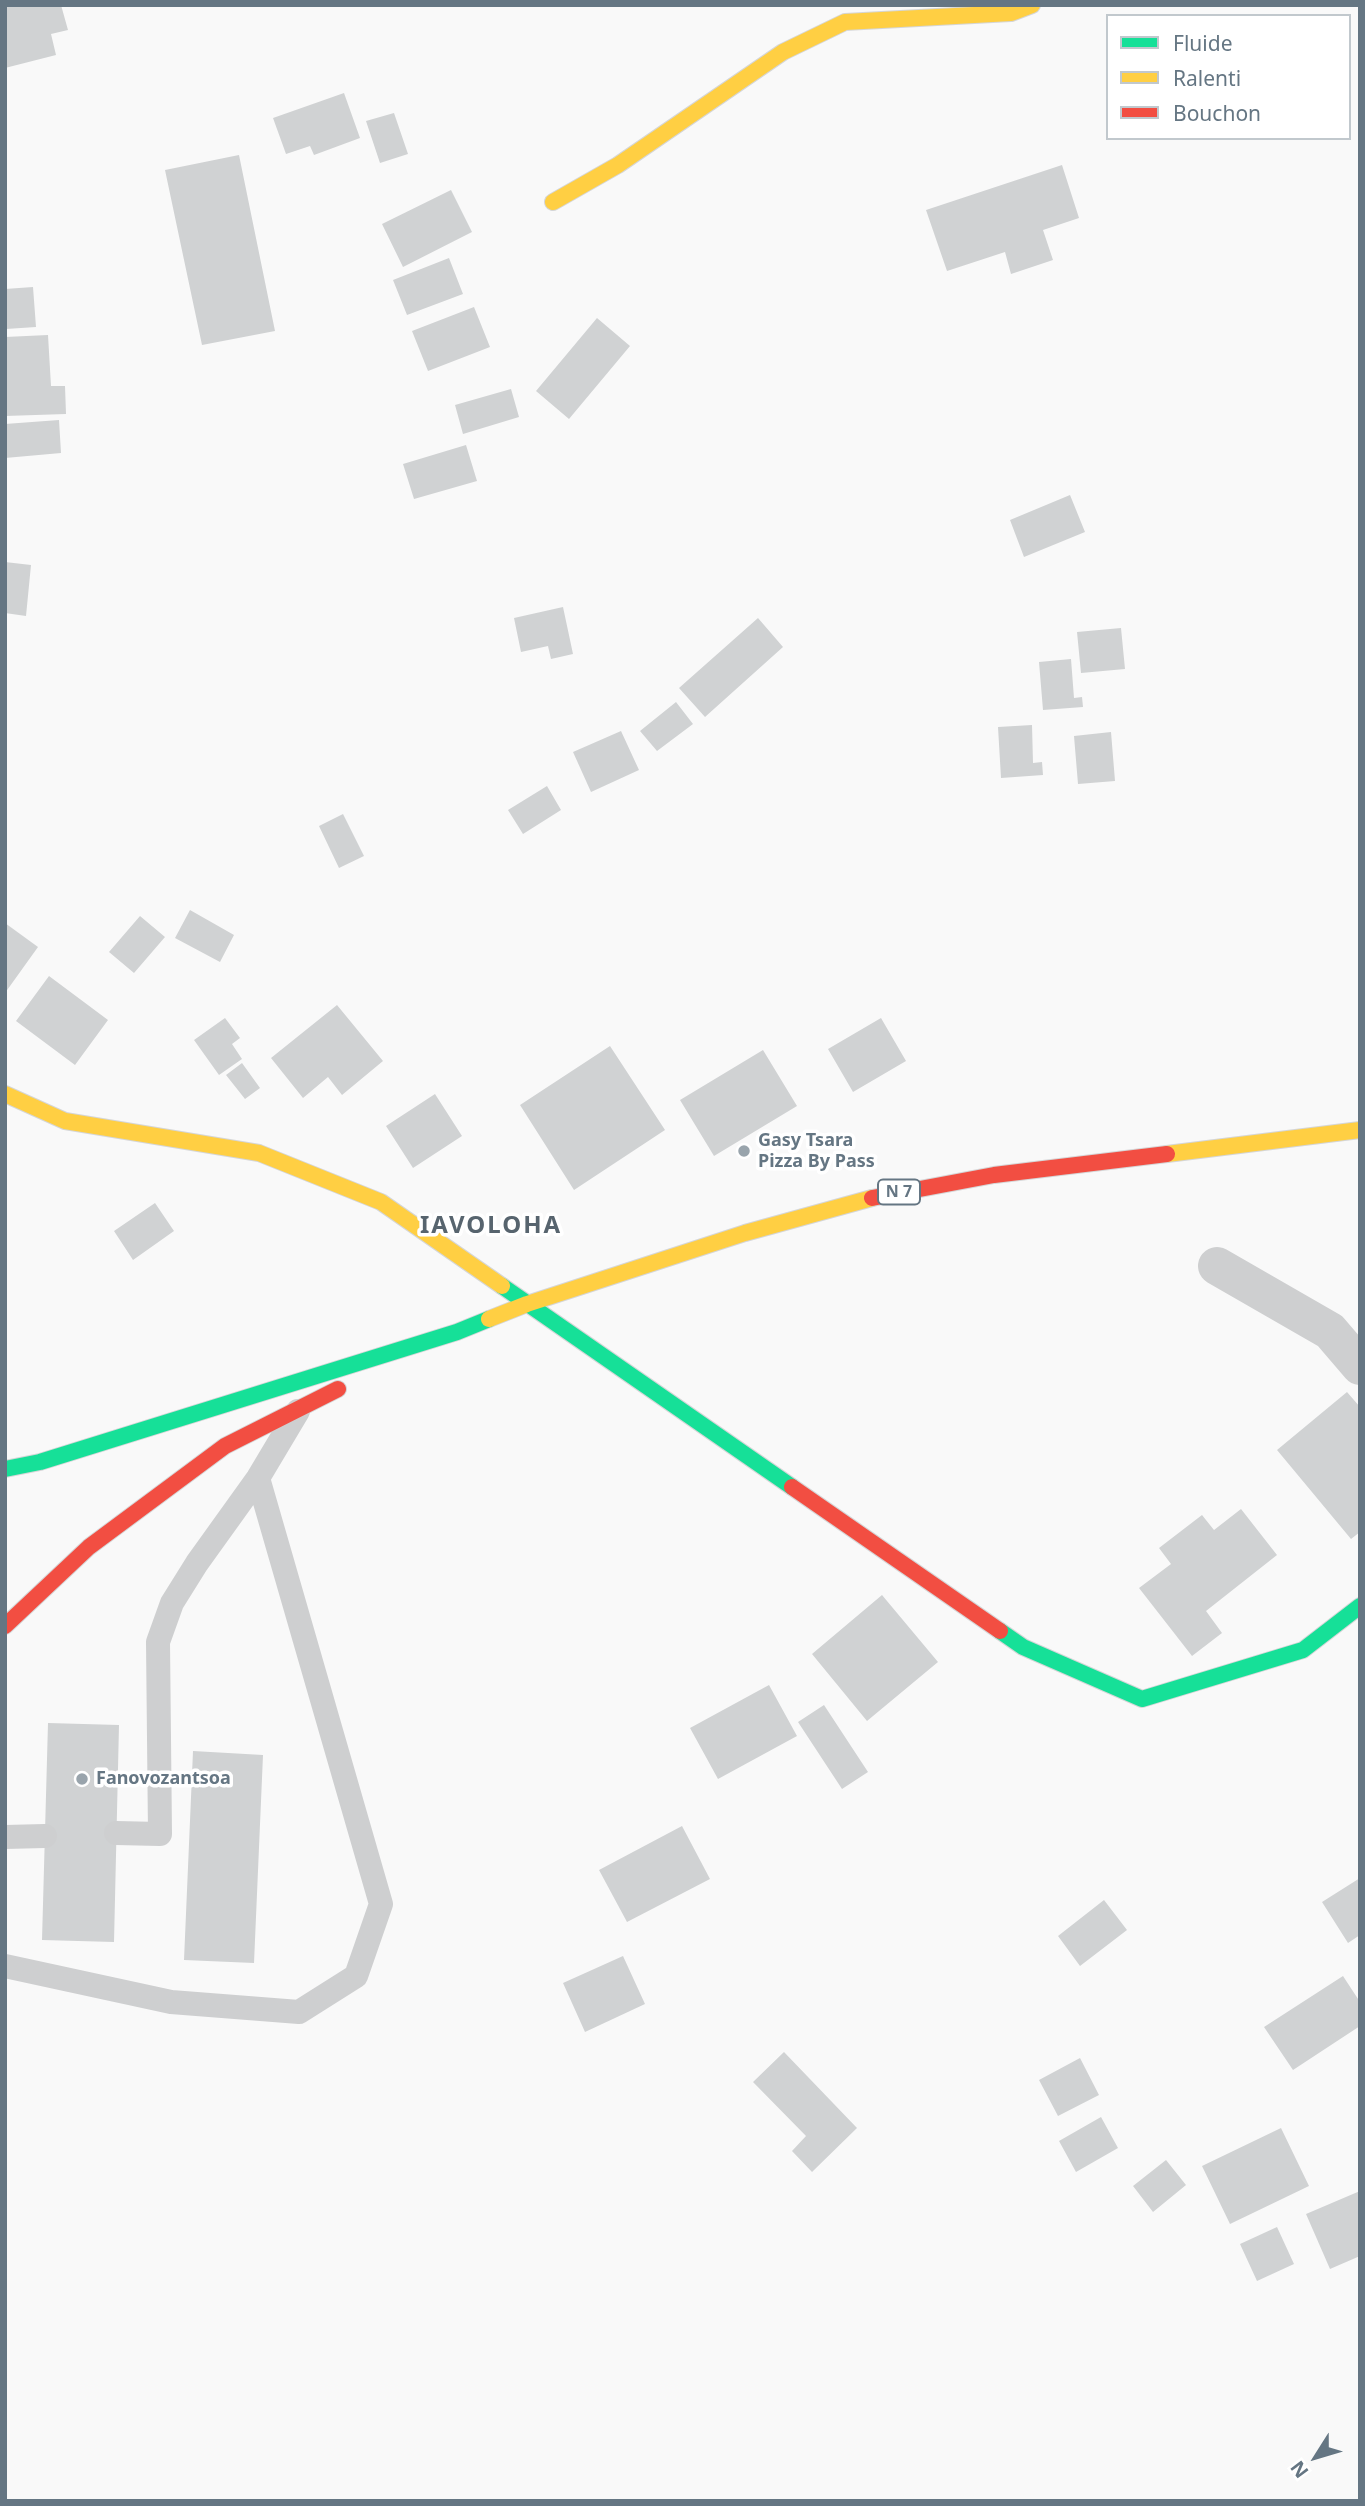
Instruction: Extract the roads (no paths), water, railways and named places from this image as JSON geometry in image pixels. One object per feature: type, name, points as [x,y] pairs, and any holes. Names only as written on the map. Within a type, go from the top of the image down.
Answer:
[{"type":"street","points":[[553,202],[618,165],[783,52],[845,22],[1011,13],[1032,5]]},
{"type":"street","points":[[5,1094],[65,1121],[259,1153],[381,1202],[1023,1647],[1142,1699],[1303,1650],[1360,1606]]},
{"type":"street","name":"N 7","points":[[457,1332],[527,1304],[745,1233],[876,1197],[994,1175],[1360,1130]]},
{"type":"street","points":[[1217,1266],[1330,1331],[1360,1366]]},
{"type":"street","points":[[5,1626],[89,1547],[225,1446],[457,1332]]},
{"type":"street","points":[[5,1469],[40,1462],[457,1332]]},
{"type":"lane","points":[[116,1833],[160,1834],[158,1642],[172,1603],[258,1478],[300,1408]]},
{"type":"lane","points":[[5,1966],[171,2002],[299,2012],[356,1976],[381,1904],[258,1478]]},
{"type":"lane","points":[[5,1837],[45,1836]]},
{"type":"place","name":"Gasy Tsara Pizza By Pass","points":[[744,1151]]},
{"type":"place","name":"Fanovozantsoa","points":[[82,1779]]},
{"type":"district","name":"IAVOLOHA","points":[[491,1226]]}]
